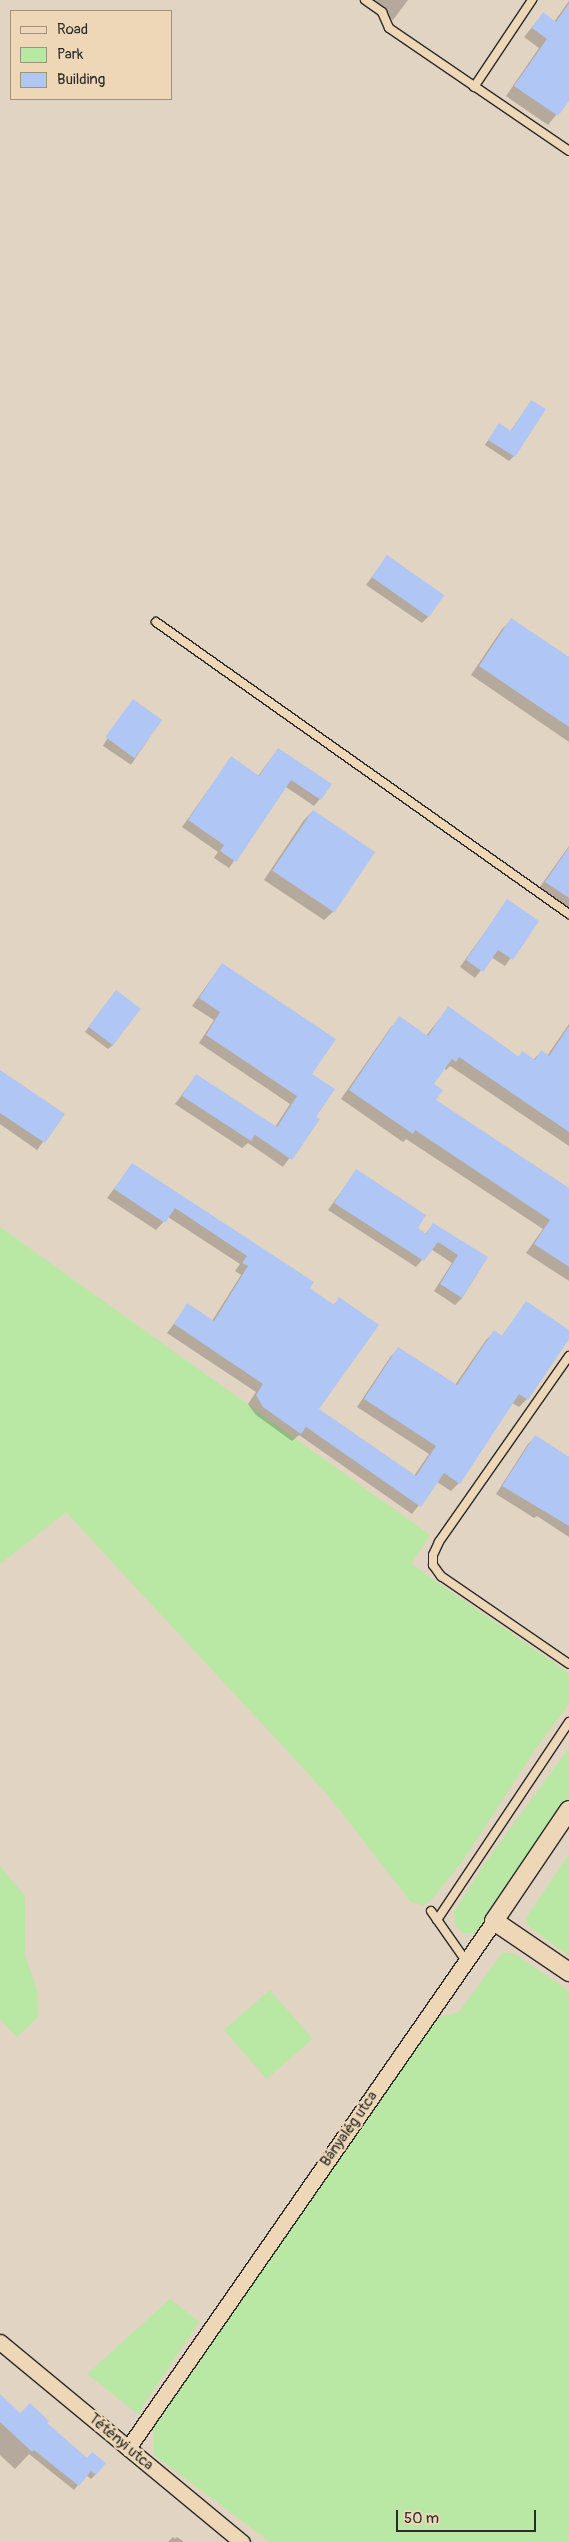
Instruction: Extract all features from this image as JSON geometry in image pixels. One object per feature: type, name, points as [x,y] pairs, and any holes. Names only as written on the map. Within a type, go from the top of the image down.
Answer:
[{"type":"street","name":"Bányalég utca","points":[[128,2448],[569,1810]]},
{"type":"street","points":[[494,1921],[569,1972]]},
{"type":"street","name":"Tétényi utca","points":[[0,2342],[242,2542]]},
{"type":"lane","points":[[365,0],[382,12],[389,28],[569,151]]},
{"type":"lane","points":[[474,87],[532,0]]},
{"type":"lane","points":[[156,622],[569,914]]},
{"type":"lane","points":[[569,1356],[439,1542],[433,1555],[433,1565],[440,1576],[569,1664]]},
{"type":"lane","points":[[437,1920],[569,1722]]},
{"type":"lane","points":[[431,1911],[466,1960]]},
{"type":"green space","points":[[0,1227],[430,1535],[411,1564],[569,1673],[569,1704],[537,1747],[460,1865],[431,1900],[423,1905],[411,1902],[328,1795],[66,1512],[0,1564]]},
{"type":"green space","points":[[569,1748],[569,1804],[475,1933],[463,1933],[455,1925],[454,1912],[485,1863]]},
{"type":"green space","points":[[569,1854],[569,1956],[527,1925],[526,1918]]},
{"type":"green space","points":[[0,1866],[25,1896],[25,1955],[37,1990],[38,2017],[17,2037],[0,2019]]},
{"type":"green space","points":[[503,1952],[515,1954],[569,1991],[569,2542],[270,2542],[153,2454],[154,2425],[437,2018],[459,2012]]},
{"type":"green space","points":[[270,1990],[313,2039],[267,2079],[224,2030]]},
{"type":"green space","points":[[170,2299],[199,2322],[144,2404],[139,2415],[87,2374]]},
{"type":"building","points":[[569,3],[569,101],[558,116],[514,86],[547,39],[532,28],[543,12],[556,22]]},
{"type":"building","points":[[531,400],[546,409],[515,457],[488,440],[499,423],[511,431]]},
{"type":"building","points":[[387,555],[444,595],[429,617],[372,577]]},
{"type":"building","points":[[511,618],[569,657],[569,727],[479,666]]},
{"type":"building","points":[[133,699],[162,720],[134,758],[105,737]]},
{"type":"building","points":[[278,748],[332,784],[321,800],[291,780],[236,862],[220,851],[224,845],[188,820],[231,756],[259,776]]},
{"type":"building","points":[[313,810],[375,852],[334,912],[272,871]]},
{"type":"building","points":[[569,847],[569,898],[545,882]]},
{"type":"building","points":[[507,899],[539,921],[513,960],[498,950],[483,972],[466,960]]},
{"type":"building","points":[[222,963],[336,1039],[312,1074],[335,1089],[316,1117],[320,1119],[292,1160],[255,1135],[251,1141],[182,1096],[196,1074],[277,1127],[297,1096],[206,1035],[220,1012],[199,998]]},
{"type":"building","points":[[116,990],[141,1009],[113,1045],[88,1027]]},
{"type":"building","points":[[448,1006],[519,1057],[522,1051],[535,1060],[541,1050],[549,1056],[569,1026],[569,1132],[459,1057],[456,1062],[452,1059],[434,1084],[443,1090],[436,1100],[569,1188],[569,1267],[534,1244],[550,1220],[415,1130],[413,1134],[349,1090],[399,1016],[428,1036]]},
{"type":"building","points":[[0,1070],[65,1114],[45,1143],[0,1113]]},
{"type":"building","points":[[132,1163],[314,1282],[310,1288],[334,1305],[339,1297],[379,1325],[319,1409],[416,1476],[436,1446],[364,1399],[398,1347],[457,1385],[494,1330],[502,1336],[526,1301],[569,1330],[569,1339],[528,1400],[519,1394],[460,1484],[444,1473],[421,1507],[306,1427],[301,1434],[263,1407],[256,1395],[263,1384],[174,1324],[187,1303],[214,1321],[248,1266],[242,1263],[247,1256],[175,1208],[165,1223],[114,1189]]},
{"type":"building","points":[[356,1169],[426,1215],[418,1228],[426,1234],[433,1223],[488,1257],[462,1298],[440,1284],[458,1255],[438,1242],[424,1261],[334,1203]]},
{"type":"building","points":[[535,1435],[569,1457],[569,1526],[502,1486]]},
{"type":"building","points":[[0,2394],[20,2413],[30,2403],[49,2421],[47,2423],[87,2458],[92,2452],[106,2463],[96,2475],[91,2471],[79,2486],[34,2450],[32,2452],[0,2422]]}]
